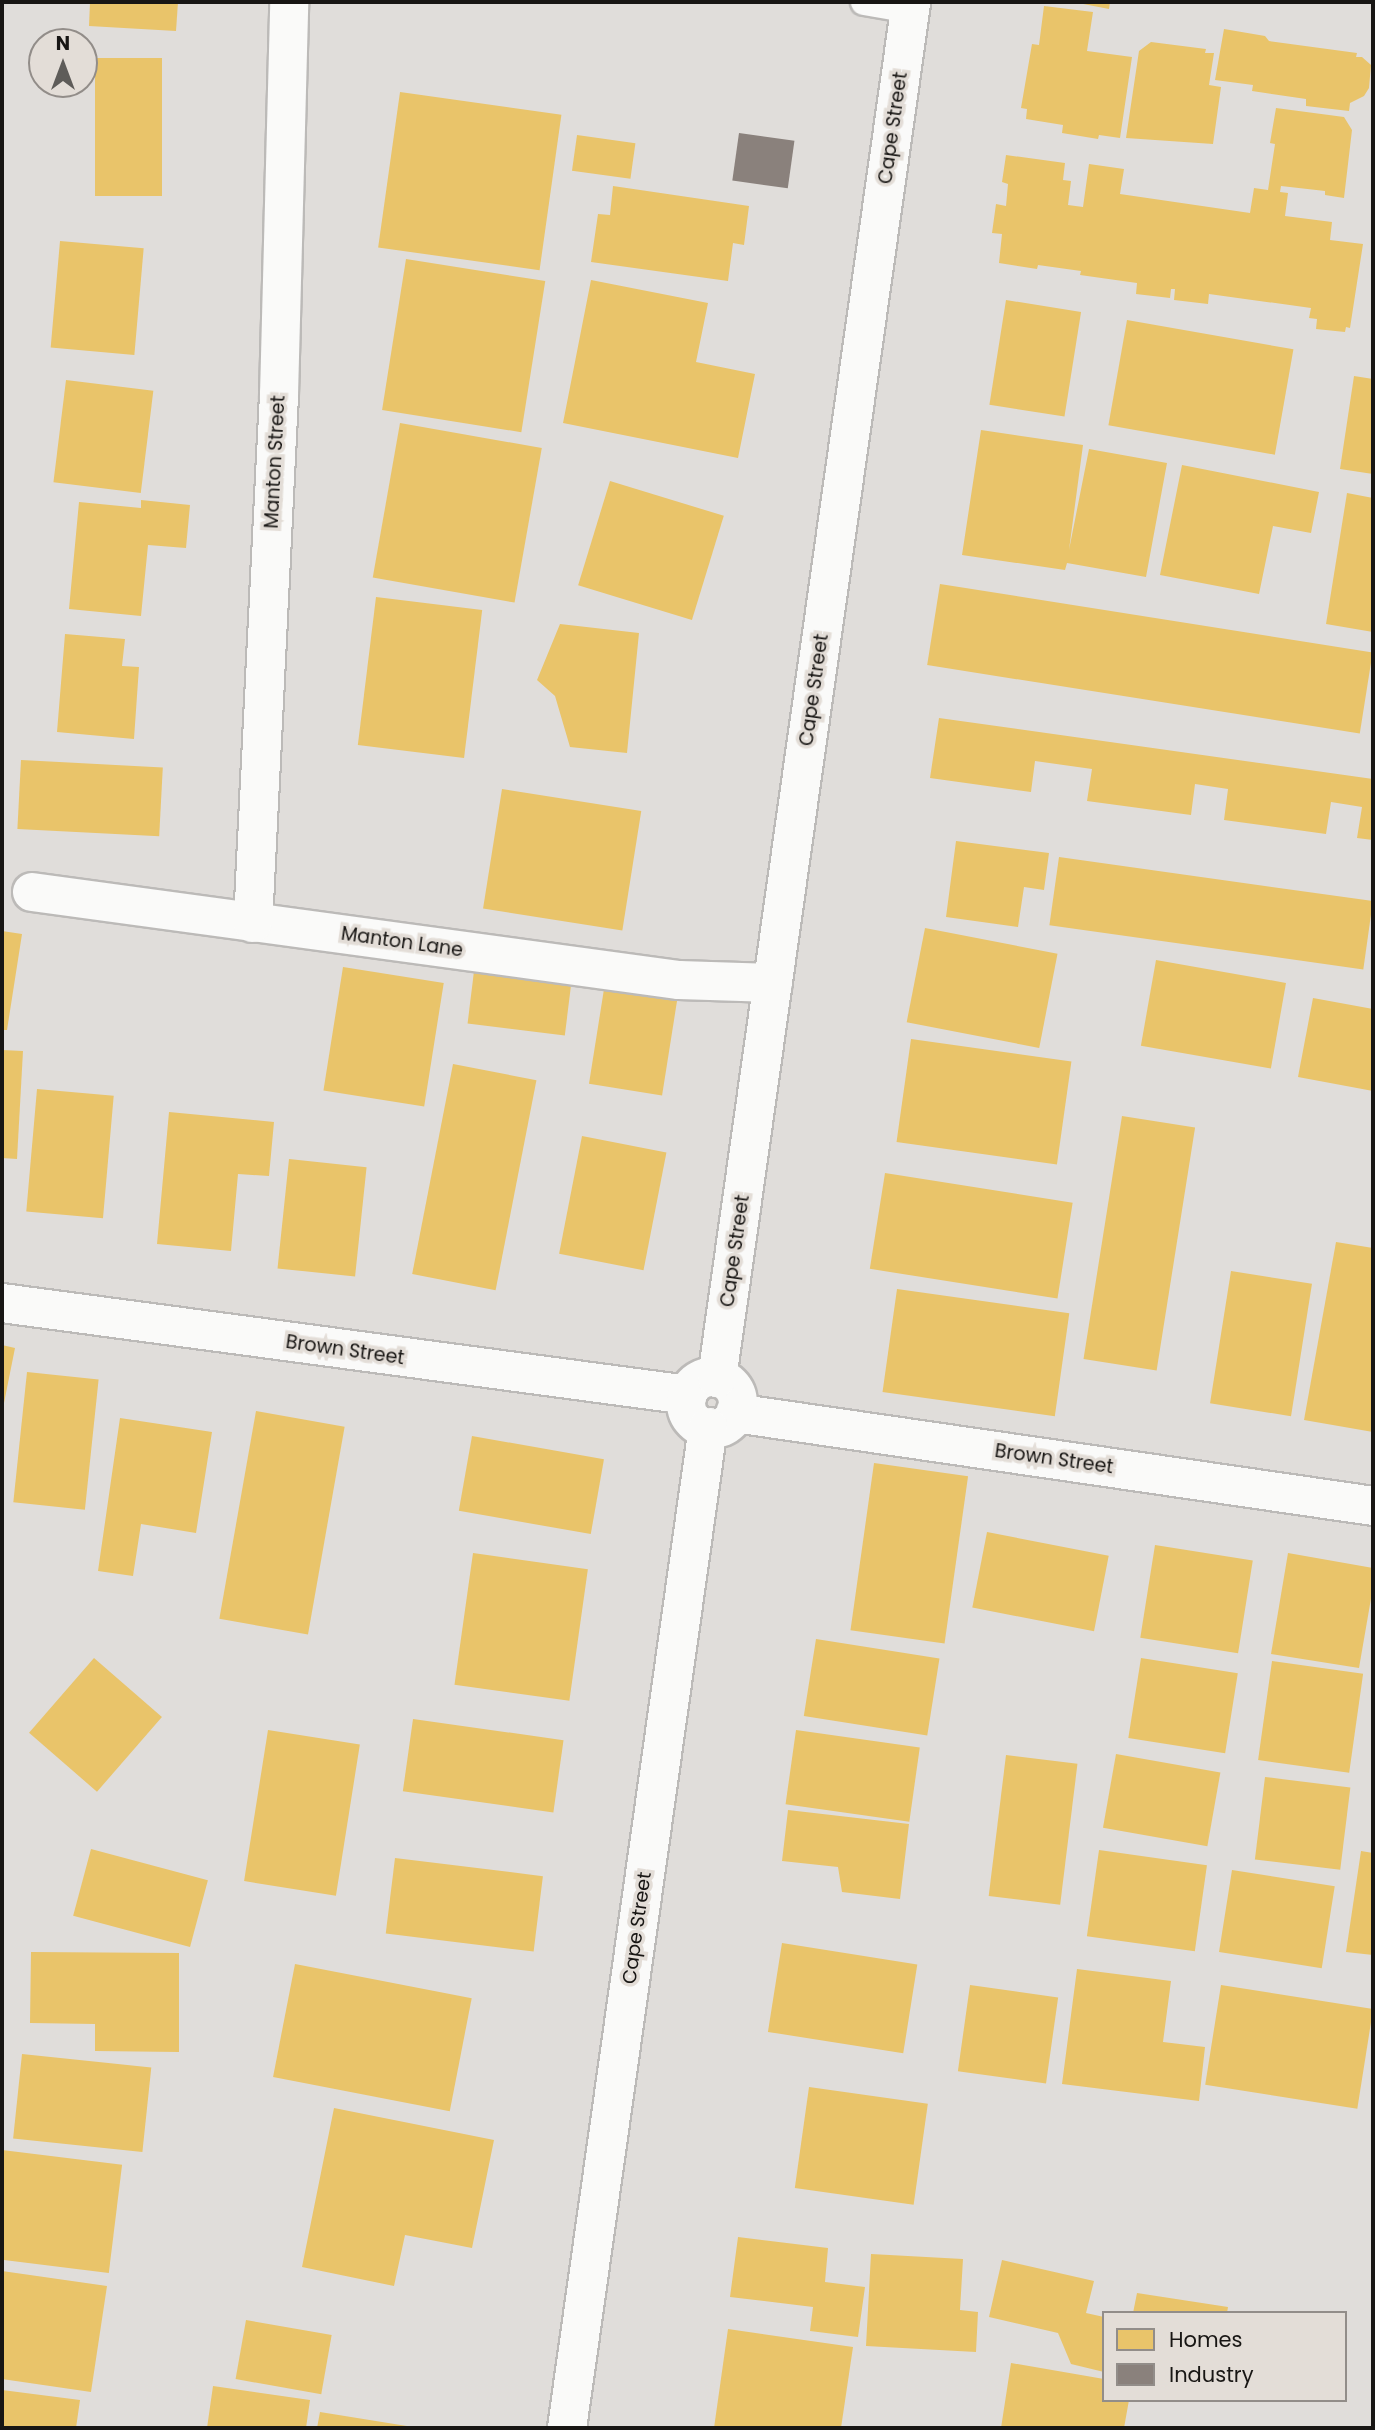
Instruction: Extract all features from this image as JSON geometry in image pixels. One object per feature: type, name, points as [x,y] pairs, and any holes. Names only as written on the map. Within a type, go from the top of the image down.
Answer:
[{"type":"street","name":"Manton Street","points":[[253,923],[279,395],[289,2]]},
{"type":"street","name":"Cape Street","points":[[703,1387],[773,983],[911,6]]},
{"type":"street","name":"Manton Lane","points":[[32,892],[678,980],[773,983]]},
{"type":"street","name":"Brown Street","points":[[2,1303],[703,1387]]},
{"type":"street","points":[[703,1387],[725,1379],[736,1391],[739,1406],[722,1420]]},
{"type":"street","name":"Cape Street","points":[[567,2428],[722,1420]]},
{"type":"street","name":"Brown Street","points":[[722,1420],[1373,1506]]},
{"type":"lane","points":[[864,2],[911,6]]},
{"type":"building: Homes","points":[[90,2],[178,2],[176,31],[89,26]]},
{"type":"building: Homes","points":[[1073,2],[1110,2],[1109,9]]},
{"type":"building: Homes","points":[[1044,6],[1093,12],[1087,51],[1132,57],[1120,138],[1099,135],[1098,139],[1062,133],[1063,125],[1026,119],[1027,109],[1021,108],[1032,44],[1039,45]]},
{"type":"building: Homes","points":[[1224,29],[1265,36],[1269,41],[1357,53],[1356,57],[1362,57],[1371,65],[1369,88],[1364,96],[1350,103],[1349,111],[1306,106],[1306,99],[1252,91],[1253,85],[1215,80]]},
{"type":"building: Homes","points":[[1151,42],[1206,49],[1205,53],[1214,53],[1209,85],[1221,87],[1213,144],[1126,138],[1139,51]]},
{"type":"building: Homes","points":[[98,58],[162,58],[162,196],[95,196],[95,98],[98,98]]},
{"type":"building: Homes","points":[[400,92],[561,115],[540,270],[378,247]]},
{"type":"building: Homes","points":[[1276,108],[1344,117],[1352,130],[1344,198],[1325,195],[1325,191],[1281,186],[1280,192],[1288,193],[1285,216],[1332,222],[1330,240],[1363,244],[1350,328],[1346,327],[1345,332],[1316,329],[1317,319],[1309,318],[1311,308],[1209,294],[1208,304],[1174,300],[1175,289],[1171,289],[1170,298],[1136,294],[1137,283],[1080,275],[1081,271],[1038,265],[1037,269],[999,263],[1002,234],[992,233],[996,204],[1006,206],[1008,184],[1002,182],[1006,155],[1065,163],[1063,180],[1071,181],[1068,205],[1083,207],[1089,164],[1124,169],[1120,194],[1250,213],[1254,188],[1268,190],[1275,144],[1270,143]]},
{"type":"building: Homes","points":[[577,135],[635,143],[630,179],[572,171]]},
{"type":"building: Homes","points":[[613,186],[749,206],[744,245],[733,243],[728,281],[591,262],[598,214],[610,215]]},
{"type":"building: Homes","points":[[60,241],[144,248],[134,355],[51,348]]},
{"type":"building: Homes","points":[[406,259],[545,281],[521,432],[382,410]]},
{"type":"building: Homes","points":[[591,280],[708,303],[696,362],[755,374],[738,458],[563,423]]},
{"type":"building: Homes","points":[[1006,300],[1081,312],[1064,417],[989,405]]},
{"type":"building: Homes","points":[[1127,320],[1293,349],[1275,455],[1108,425]]},
{"type":"building: Homes","points":[[1354,376],[1373,379],[1373,474],[1340,469]]},
{"type":"building: Homes","points":[[66,380],[153,391],[141,493],[53,482]]},
{"type":"building: Homes","points":[[400,423],[542,448],[515,603],[373,578]]},
{"type":"building: Homes","points":[[981,430],[1083,445],[1069,550],[1089,449],[1167,463],[1146,577],[1067,563],[1065,570],[962,555]]},
{"type":"building: Homes","points":[[1182,465],[1319,492],[1311,533],[1273,526],[1259,594],[1160,575]]},
{"type":"building: Homes","points":[[610,481],[724,516],[692,620],[578,585]]},
{"type":"building: Homes","points":[[1347,493],[1373,498],[1373,632],[1326,624]]},
{"type":"building: Homes","points":[[141,500],[190,505],[186,548],[148,545],[141,616],[69,609],[79,502],[141,508]]},
{"type":"building: Homes","points":[[940,584],[1373,653],[1360,734],[927,665]]},
{"type":"building: Homes","points":[[376,597],[482,610],[464,758],[358,745]]},
{"type":"building: Homes","points":[[560,624],[639,633],[627,753],[570,747],[555,696],[537,680]]},
{"type":"building: Homes","points":[[65,634],[125,639],[122,666],[139,667],[134,739],[57,732]]},
{"type":"building: Homes","points":[[939,718],[1373,779],[1373,840],[1357,838],[1362,807],[1331,802],[1326,834],[1224,820],[1228,789],[1195,784],[1191,815],[1087,801],[1092,769],[1035,761],[1031,792],[930,778]]},
{"type":"building: Homes","points":[[21,760],[163,767],[159,836],[17,829]]},
{"type":"building: Homes","points":[[502,789],[641,811],[622,931],[483,909]]},
{"type":"building: Homes","points":[[956,841],[1049,853],[1044,890],[1024,887],[1018,927],[946,917]]},
{"type":"building: Homes","points":[[1059,857],[1373,901],[1363,969],[1049,925]]},
{"type":"building: Homes","points":[[925,928],[1058,954],[1039,1048],[907,1022]]},
{"type":"building: Homes","points":[[2,931],[22,934],[7,1030],[2,1030]]},
{"type":"building: Homes","points":[[1156,960],[1286,983],[1271,1069],[1141,1046]]},
{"type":"building: Homes","points":[[475,963],[572,975],[565,1035],[468,1024]]},
{"type":"building: Homes","points":[[343,967],[444,983],[424,1106],[323,1090]]},
{"type":"building: Homes","points":[[604,989],[677,1001],[662,1095],[589,1084]]},
{"type":"building: Homes","points":[[1313,998],[1373,1009],[1373,1091],[1298,1077]]},
{"type":"building: Homes","points":[[911,1039],[1071,1062],[1057,1165],[897,1142]]},
{"type":"building: Homes","points":[[2,1050],[23,1051],[17,1159],[2,1158]]},
{"type":"building: Homes","points":[[453,1064],[536,1080],[496,1290],[412,1274]]},
{"type":"building: Homes","points":[[37,1089],[114,1096],[103,1218],[26,1212]]},
{"type":"building: Homes","points":[[169,1112],[274,1122],[269,1176],[238,1174],[231,1251],[157,1244]]},
{"type":"building: Homes","points":[[1122,1116],[1195,1128],[1157,1371],[1084,1359]]},
{"type":"building: Homes","points":[[582,1136],[666,1152],[644,1270],[559,1254]]},
{"type":"building: Homes","points":[[289,1159],[367,1167],[355,1277],[278,1268]]},
{"type":"building: Homes","points":[[885,1173],[1073,1203],[1057,1299],[870,1269]]},
{"type":"building: Homes","points":[[1336,1242],[1373,1248],[1373,1432],[1304,1420]]},
{"type":"building: Homes","points":[[1231,1271],[1312,1284],[1291,1416],[1210,1403]]},
{"type":"building: Homes","points":[[897,1289],[1069,1313],[1055,1416],[883,1392]]},
{"type":"building: Homes","points":[[2,1345],[15,1348],[3,1408],[2,1407]]},
{"type":"building: Homes","points":[[27,1372],[99,1380],[85,1510],[13,1502]]},
{"type":"building: Homes","points":[[256,1411],[345,1427],[308,1634],[219,1619]]},
{"type":"building: Homes","points":[[120,1418],[212,1432],[196,1533],[141,1524],[133,1576],[98,1571]]},
{"type":"building: Homes","points":[[472,1436],[604,1459],[591,1534],[459,1511]]},
{"type":"building: Homes","points":[[874,1463],[968,1476],[945,1644],[850,1630]]},
{"type":"building: Homes","points":[[987,1532],[1109,1556],[1094,1631],[972,1608]]},
{"type":"building: Homes","points":[[1155,1545],[1253,1560],[1238,1653],[1140,1638]]},
{"type":"building: Homes","points":[[473,1553],[588,1569],[569,1701],[454,1685]]},
{"type":"building: Homes","points":[[1288,1553],[1373,1568],[1373,1587],[1359,1668],[1271,1654]]},
{"type":"building: Homes","points":[[816,1639],[939,1659],[927,1736],[804,1716]]},
{"type":"building: Homes","points":[[94,1658],[162,1717],[97,1792],[29,1733]]},
{"type":"building: Homes","points":[[1141,1658],[1238,1673],[1225,1753],[1128,1738]]},
{"type":"building: Homes","points":[[1272,1661],[1363,1674],[1349,1773],[1258,1760]]},
{"type":"building: Homes","points":[[413,1719],[564,1740],[553,1812],[403,1791]]},
{"type":"building: Homes","points":[[268,1730],[360,1745],[336,1896],[244,1881]]},
{"type":"building: Homes","points":[[796,1730],[920,1747],[909,1822],[786,1804]]},
{"type":"building: Homes","points":[[1116,1754],[1220,1772],[1207,1846],[1103,1828]]},
{"type":"building: Homes","points":[[1006,1755],[1077,1764],[1060,1905],[989,1896]]},
{"type":"building: Homes","points":[[1265,1777],[1350,1787],[1340,1870],[1255,1859]]},
{"type":"building: Homes","points":[[788,1810],[909,1824],[900,1899],[842,1892],[838,1867],[782,1861]]},
{"type":"building: Homes","points":[[91,1849],[208,1880],[190,1947],[73,1916]]},
{"type":"building: Homes","points":[[1099,1850],[1207,1865],[1195,1951],[1087,1936]]},
{"type":"building: Homes","points":[[1361,1851],[1373,1853],[1373,1955],[1346,1952]]},
{"type":"building: Homes","points":[[395,1858],[543,1876],[534,1952],[386,1933]]},
{"type":"building: Homes","points":[[1232,1870],[1335,1886],[1322,1968],[1219,1952]]},
{"type":"building: Homes","points":[[782,1943],[917,1964],[903,2053],[768,2032]]},
{"type":"building: Homes","points":[[31,1952],[179,1953],[179,2052],[95,2051],[95,2024],[30,2023]]},
{"type":"building: Homes","points":[[295,1964],[472,1998],[450,2111],[273,2077]]},
{"type":"building: Homes","points":[[1077,1969],[1171,1981],[1163,2042],[1205,2047],[1199,2101],[1062,2084]]},
{"type":"building: Homes","points":[[970,1985],[1058,1997],[1046,2084],[958,2071]]},
{"type":"building: Homes","points":[[1221,1985],[1373,2009],[1357,2109],[1205,2085]]},
{"type":"building: Homes","points":[[22,2054],[151,2068],[142,2152],[13,2139]]},
{"type":"building: Homes","points":[[809,2087],[928,2104],[914,2205],[795,2188]]},
{"type":"building: Homes","points":[[334,2108],[494,2140],[472,2248],[405,2235],[394,2286],[302,2267]]},
{"type":"building: Homes","points":[[2,2150],[122,2165],[109,2273],[2,2260]]},
{"type":"building: Homes","points":[[738,2237],[828,2248],[825,2282],[865,2287],[858,2337],[810,2331],[813,2307],[730,2297]]},
{"type":"building: Homes","points":[[871,2254],[963,2259],[960,2310],[978,2312],[976,2352],[866,2346]]},
{"type":"building: Homes","points":[[1002,2260],[1094,2281],[1086,2313],[1102,2317],[1102,2372],[1071,2364],[1058,2333],[989,2317]]},
{"type":"building: Homes","points":[[2,2271],[107,2286],[91,2392],[2,2379]]},
{"type":"building: Homes","points":[[1137,2293],[1228,2307],[1227,2311],[1133,2311]]},
{"type":"building: Homes","points":[[246,2320],[332,2335],[321,2394],[236,2379]]},
{"type":"building: Homes","points":[[728,2329],[853,2347],[841,2428],[714,2428]]},
{"type":"building: Homes","points":[[1011,2363],[1102,2379],[1102,2402],[1129,2402],[1124,2428],[1001,2428]]},
{"type":"building: Homes","points":[[213,2386],[310,2400],[306,2428],[207,2428]]},
{"type":"building: Homes","points":[[2,2390],[80,2400],[76,2428],[2,2428]]},
{"type":"building: Homes","points":[[320,2412],[413,2427],[413,2428],[317,2428]]},
{"type":"building: Industry","points":[[739,133],[794,141],[788,188],[732,181]]}]
